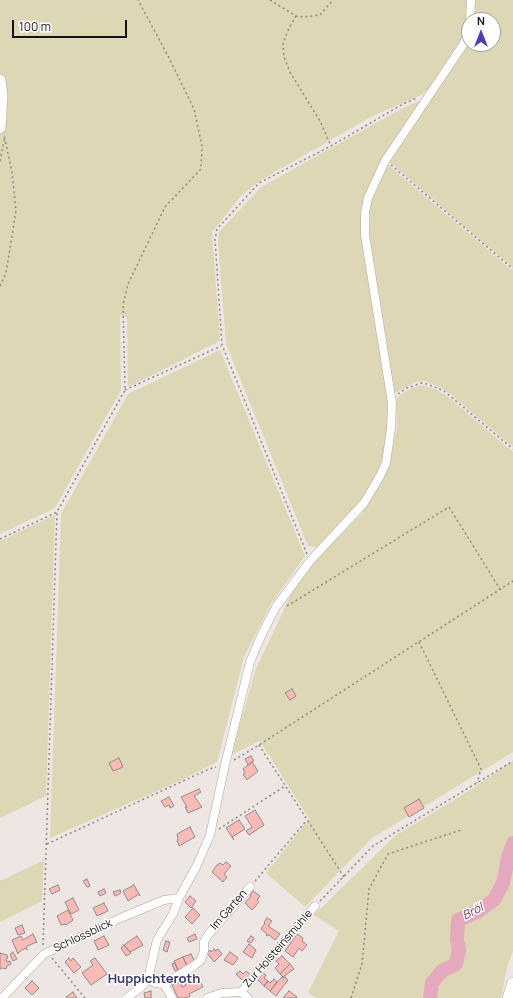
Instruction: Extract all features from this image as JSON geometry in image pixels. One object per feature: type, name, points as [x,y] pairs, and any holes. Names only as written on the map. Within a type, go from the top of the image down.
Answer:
[{"type":"main road","points":[[0,80],[2,96],[0,130]]},
{"type":"main road","points":[[508,998],[513,983]]},
{"type":"street","points":[[470,0],[470,12]]},
{"type":"street","points":[[127,998],[141,987],[148,979],[157,940],[173,914],[179,898],[197,865],[210,834],[250,662],[276,607],[310,561],[364,503],[386,463],[390,444],[392,403],[365,228],[365,213],[368,198],[385,161],[461,48]]},
{"type":"street","name":"Im Garten","points":[[164,984],[201,960],[204,951],[204,942],[208,934],[250,887]]},
{"type":"street","name":"Schlossblick","points":[[2,998],[44,954],[123,917],[164,900],[179,898]]},
{"type":"street","name":"Zur Holsteinsmühle","points":[[241,992],[315,906]]},
{"type":"street","points":[[148,979],[155,983],[164,984],[172,998]]},
{"type":"street","points":[[207,998],[222,993],[241,992],[248,998]]},
{"type":"path","points":[[85,998],[53,958],[44,954],[42,941],[47,844],[57,512],[125,390],[123,304],[128,284],[165,207],[200,169],[202,146],[194,109],[138,0]]},
{"type":"path","points":[[270,0],[296,16],[303,18],[320,15],[333,0]]},
{"type":"path","points":[[296,16],[283,43],[284,57],[290,72],[320,120],[331,146]]},
{"type":"path","points":[[310,561],[222,345],[215,239],[217,229],[259,184],[331,146],[368,123],[416,98]]},
{"type":"path","points":[[0,130],[5,135],[11,165],[16,212],[6,273],[0,286]]},
{"type":"path","points":[[385,161],[513,269]]},
{"type":"path","points":[[125,390],[222,345]]},
{"type":"path","points":[[392,403],[397,395],[414,385],[421,383],[434,387],[444,391],[513,449]]},
{"type":"path","points":[[285,607],[449,507],[500,589]]},
{"type":"path","points":[[0,538],[57,512]]},
{"type":"path","points":[[47,844],[209,769],[225,765],[260,745],[513,581]]},
{"type":"path","points":[[419,642],[481,769],[477,783]]},
{"type":"path","points":[[260,745],[344,877]]},
{"type":"path","points":[[315,906],[373,846],[513,761]]},
{"type":"path","points":[[210,834],[285,786]]},
{"type":"path","points":[[250,887],[307,820]]},
{"type":"path","points":[[351,998],[362,964],[369,889],[388,854],[461,830]]},
{"type":"shaded area","points":[[0,0],[467,0],[467,12],[461,12],[461,38],[433,84],[423,94],[371,117],[261,180],[241,196],[212,232],[220,341],[128,387],[127,317],[120,315],[121,390],[55,508],[0,534]]},
{"type":"shaded area","points":[[473,0],[513,0],[513,268],[388,161],[461,47],[461,52],[501,52],[501,12],[472,12]]},
{"type":"shaded area","points":[[424,99],[363,202],[361,219],[362,237],[384,373],[390,427],[382,463],[352,515],[317,547],[308,546],[226,344],[218,242],[219,232],[261,187],[403,108]]},
{"type":"shaded area","points":[[387,164],[513,271],[513,447],[444,389],[425,381],[415,382],[394,394],[369,236],[370,204]]},
{"type":"shaded area","points":[[220,350],[305,556],[271,604],[244,657],[217,762],[175,783],[50,838],[61,514],[128,394]]},
{"type":"shaded area","points":[[423,385],[435,389],[447,396],[513,452],[513,752],[372,838],[305,907],[266,873],[309,819],[260,741],[231,755],[255,671],[294,588],[315,561],[361,514],[381,483],[391,457],[397,428],[396,400],[400,395],[412,388]]},
{"type":"shaded area","points":[[55,515],[46,796],[0,818],[0,541]]},
{"type":"shaded area","points":[[513,761],[513,951],[507,967],[501,998],[316,998],[308,993],[339,931],[314,915],[395,836],[470,790]]},
{"type":"shaded area","points":[[44,860],[42,901],[0,922],[0,881]]},
{"type":"building","points":[[292,689],[296,696],[290,700],[285,693]]},
{"type":"building","points":[[251,756],[254,761],[248,765],[245,759]]},
{"type":"building","points":[[119,758],[123,767],[113,771],[109,763]]},
{"type":"building","points":[[252,762],[258,771],[247,780],[243,774],[245,773],[243,769]]},
{"type":"building","points":[[199,789],[201,792],[194,796],[202,807],[188,813],[185,807],[187,807],[181,797]]},
{"type":"building","points":[[169,797],[174,806],[170,808],[169,805],[165,807],[161,801]]},
{"type":"building","points":[[419,799],[424,808],[409,817],[404,808]]},
{"type":"building","points":[[255,810],[264,825],[249,835],[246,831],[252,827],[245,816]]},
{"type":"building","points":[[239,820],[245,829],[232,837],[226,828]]},
{"type":"building","points":[[190,827],[195,837],[179,846],[177,834]]},
{"type":"building","points":[[226,862],[231,866],[224,874],[227,877],[223,882],[212,872],[217,865],[220,863],[223,865]]},
{"type":"building","points":[[87,879],[90,886],[87,887],[83,881]]},
{"type":"building","points":[[58,885],[60,890],[52,894],[49,889]]},
{"type":"building","points":[[134,885],[139,894],[128,901],[123,891]]},
{"type":"building","points":[[104,889],[106,893],[100,896],[98,892]]},
{"type":"building","points":[[120,890],[121,893],[115,896],[113,892]]},
{"type":"building","points":[[253,891],[260,896],[257,900],[259,902],[252,910],[245,903]]},
{"type":"building","points":[[190,896],[196,901],[191,908],[185,902]]},
{"type":"building","points":[[73,898],[79,910],[71,914],[65,902]]},
{"type":"building","points":[[104,903],[108,911],[97,916],[93,908]]},
{"type":"building","points":[[193,908],[200,915],[192,924],[185,917]]},
{"type":"building","points":[[68,910],[73,920],[66,925],[61,925],[57,916]]},
{"type":"building","points":[[267,918],[272,921],[268,926],[280,934],[275,940],[269,935],[267,936],[267,934],[261,929]]},
{"type":"building","points":[[22,925],[25,933],[18,935],[15,928]]},
{"type":"building","points":[[33,934],[37,943],[36,942],[26,947],[27,950],[26,948],[18,954],[12,940],[21,936],[23,940]]},
{"type":"building","points":[[195,934],[197,939],[189,942],[187,938]]},
{"type":"building","points":[[297,934],[303,938],[302,941],[307,945],[302,951],[299,948],[293,957],[285,951]]},
{"type":"building","points":[[104,936],[109,945],[98,950],[94,941]]},
{"type":"building","points":[[137,936],[143,945],[130,952],[124,945]]},
{"type":"building","points":[[251,936],[254,938],[251,943],[247,941]]},
{"type":"building","points":[[166,941],[170,942],[167,952],[163,950]]},
{"type":"building","points":[[249,944],[256,950],[252,958],[243,952]]},
{"type":"building","points":[[124,945],[131,953],[126,956],[121,948]]},
{"type":"building","points":[[214,949],[215,951],[218,949],[222,954],[214,962],[207,953]]},
{"type":"building","points":[[13,952],[17,959],[13,961],[10,954]]},
{"type":"building","points":[[230,952],[238,958],[233,965],[224,960]]},
{"type":"building","points":[[0,953],[7,955],[7,962],[10,961],[11,964],[7,966],[6,969],[0,969]]},
{"type":"building","points":[[191,954],[195,962],[187,966],[183,957]]},
{"type":"building","points":[[282,956],[290,964],[280,974],[275,968],[279,964],[276,961]]},
{"type":"building","points":[[183,957],[187,966],[178,970],[174,961]]},
{"type":"building","points":[[69,958],[71,961],[73,958],[81,967],[74,973],[65,962]]},
{"type":"building","points":[[95,958],[107,974],[91,985],[82,973],[93,965],[90,961]]},
{"type":"building","points":[[175,963],[178,970],[175,971],[172,964]]},
{"type":"building","points":[[290,964],[294,969],[283,977],[280,974]]},
{"type":"building","points":[[240,971],[243,974],[246,971],[251,975],[244,982],[236,974]]},
{"type":"building","points":[[262,972],[266,975],[264,978],[268,981],[264,986],[256,978]]},
{"type":"building","points":[[197,975],[203,987],[189,994],[190,996],[186,998],[178,998],[172,985],[180,982],[182,987],[186,985],[184,982]]},
{"type":"building","points":[[285,977],[288,980],[276,996],[270,991],[281,978]]},
{"type":"building","points":[[274,979],[277,982],[270,991],[264,986],[268,981],[270,983]]},
{"type":"building","points":[[32,981],[39,988],[32,995],[25,988]]},
{"type":"building","points":[[151,991],[151,998],[145,998],[144,993]]},
{"type":"building","points":[[289,991],[297,997],[283,998]]},
{"type":"building","points":[[73,992],[77,998],[66,997]]},
{"type":"waterway","name":"Bröl","points":[[430,998],[432,983],[442,971],[456,964],[459,950],[457,940],[458,920],[477,912],[494,900],[503,883],[508,858],[513,843]]},
{"type":"district","name":"Huppichteroth","points":[[154,979]]}]
